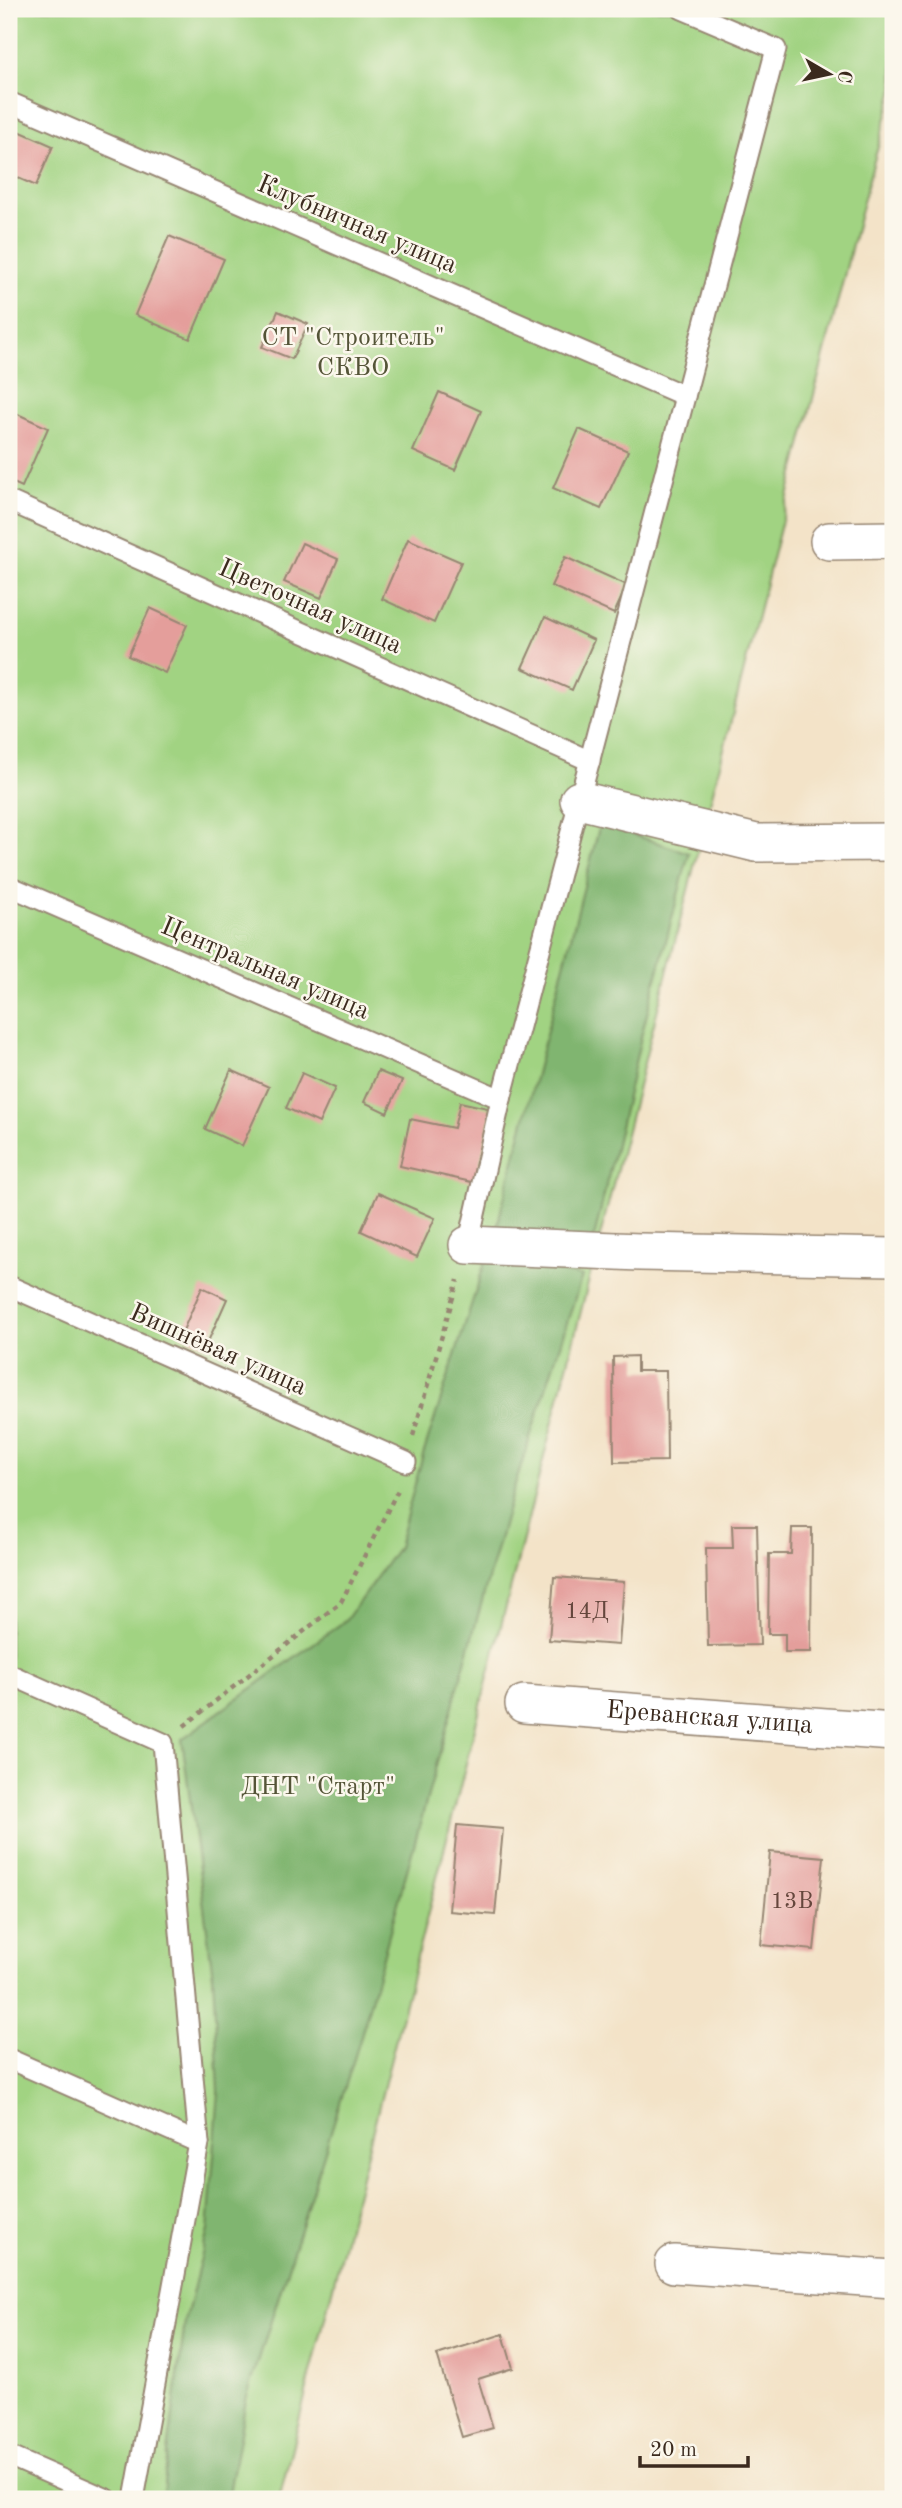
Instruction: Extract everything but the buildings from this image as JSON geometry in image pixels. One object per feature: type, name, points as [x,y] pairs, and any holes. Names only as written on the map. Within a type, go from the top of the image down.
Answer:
[{"type":"street","points":[[829,541],[893,540]]},
{"type":"street","points":[[579,800],[756,844],[893,842]]},
{"type":"street","points":[[468,1245],[640,1252],[893,1257]]},
{"type":"street","name":"Ереванская улица","points":[[524,1704],[893,1732]]},
{"type":"street","points":[[674,2264],[893,2279]]},
{"type":"lane","points":[[468,1245],[501,1100],[776,49],[682,9]]},
{"type":"lane","name":"Клубничная улица","points":[[9,102],[685,396]]},
{"type":"lane","name":"Цветочная улица","points":[[9,501],[590,761]]},
{"type":"lane","name":"Центральная улица","points":[[9,886],[501,1100]]},
{"type":"lane","name":"Вишнёвая улица","points":[[9,1286],[406,1462]]},
{"type":"lane","points":[[9,1674],[163,1743],[199,2143],[134,2499]]},
{"type":"lane","points":[[9,2059],[199,2143]]},
{"type":"lane","points":[[9,2456],[107,2499]]},
{"type":"path","points":[[163,1743],[341,1602],[397,1493],[468,1245]]},
{"type":"green space","name":"СТ \"Строитель\" СКВО","points":[[9,9],[893,9],[893,92],[279,2499],[9,2499]]},
{"type":"green space","points":[[600,824],[689,853],[641,1037],[591,1251],[495,1234]]},
{"type":"green space","name":"ДНТ \"Старт\"","points":[[486,1259],[582,1276],[511,1497],[359,2043],[246,2400],[228,2499],[162,2499],[185,2322],[208,2230],[219,2091],[213,1976],[182,1739],[346,1620],[398,1547],[423,1455]]}]
